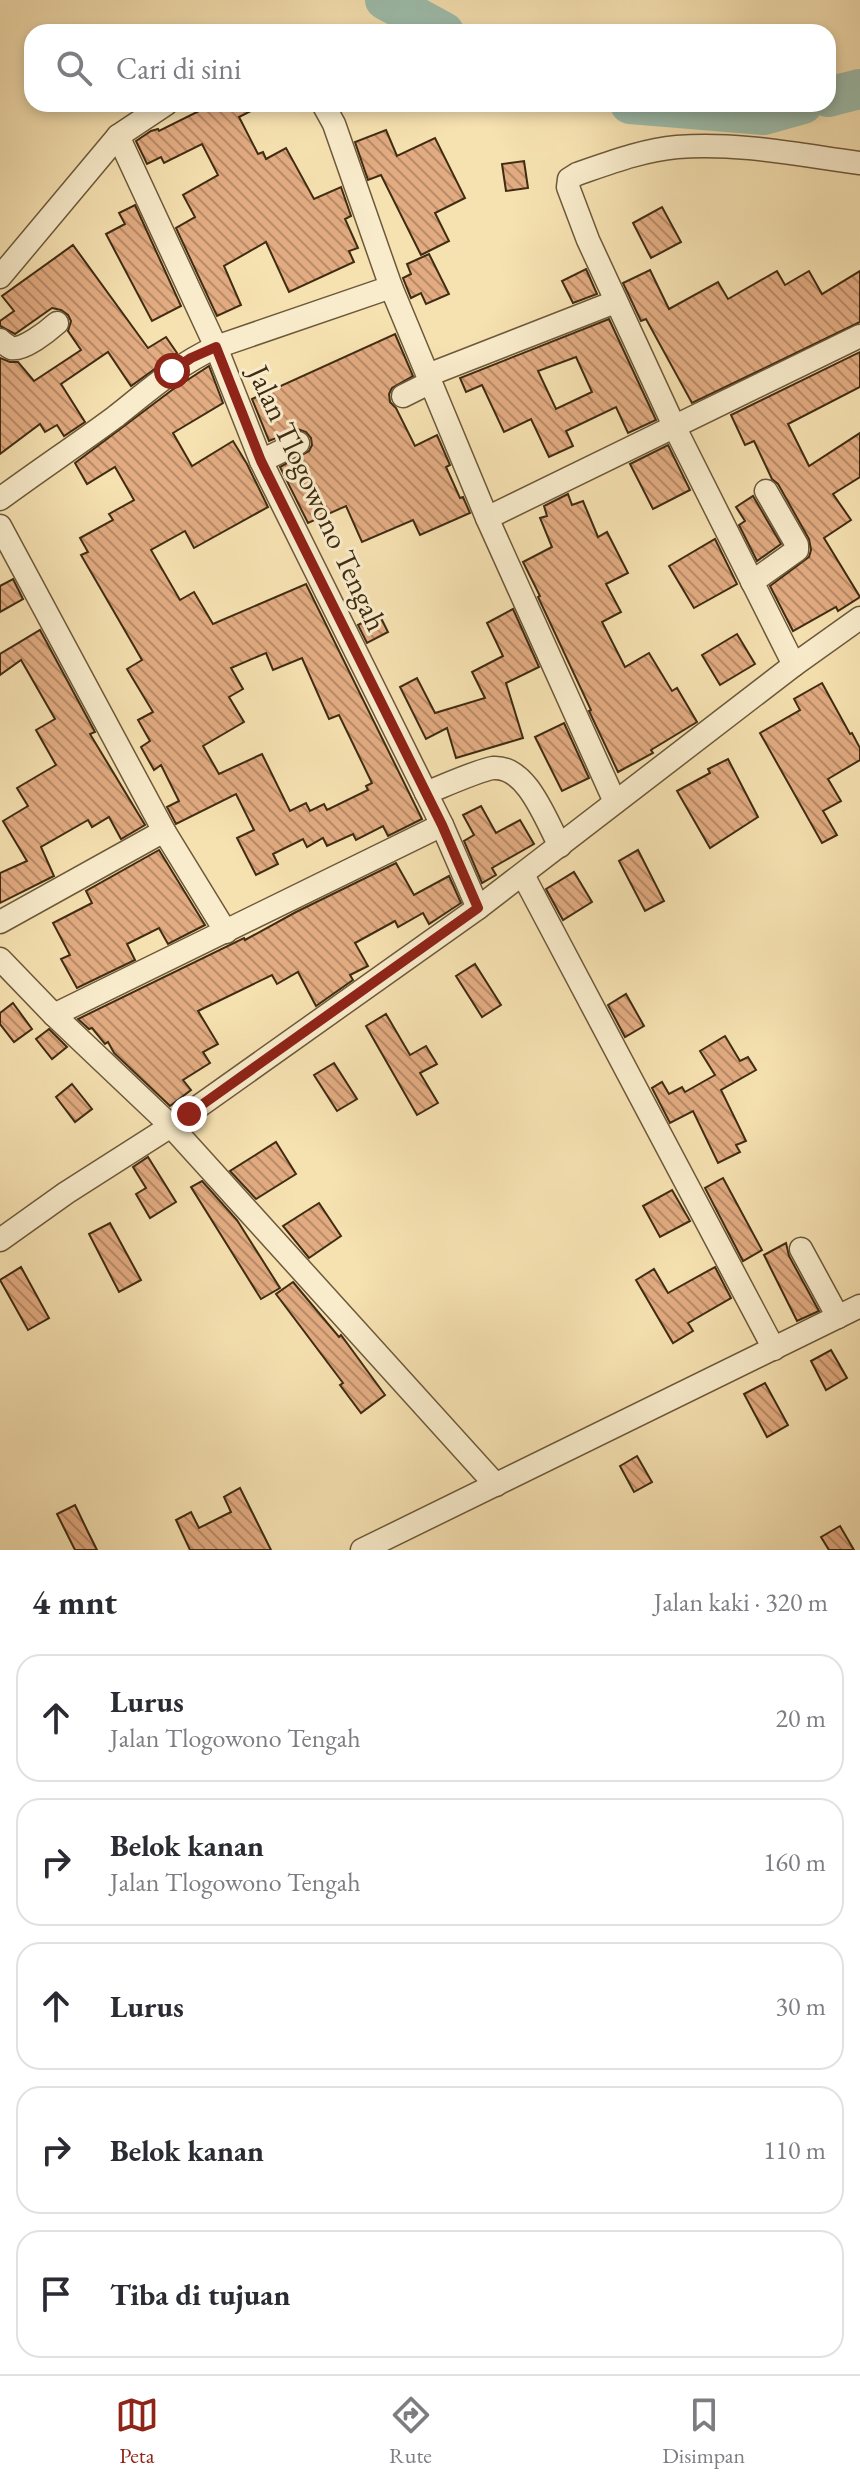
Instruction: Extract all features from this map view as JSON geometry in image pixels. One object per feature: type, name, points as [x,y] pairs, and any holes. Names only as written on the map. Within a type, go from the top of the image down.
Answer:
[{"type":"street","points":[[0,277],[118,136],[154,112]]},
{"type":"street","points":[[327,112],[391,287],[487,518],[615,802]]},
{"type":"street","points":[[118,136],[216,347],[391,287]]},
{"type":"street","points":[[794,665],[615,302],[570,197],[568,181],[577,174],[657,150],[694,146],[758,149],[860,163]]},
{"type":"street","points":[[403,396],[429,378],[615,302]]},
{"type":"street","points":[[0,340],[18,348],[57,323]]},
{"type":"street","points":[[487,518],[860,336]]},
{"type":"street","name":"Jalan Tlogowono Tengah","points":[[0,499],[119,414],[172,371],[216,347],[261,461],[442,825],[478,908]]},
{"type":"street","points":[[261,461],[298,443]]},
{"type":"street","points":[[752,582],[797,550],[766,491]]},
{"type":"street","points":[[0,526],[164,831],[226,932]]},
{"type":"street","points":[[0,1240],[66,1193],[171,1126],[478,908],[794,665],[860,618]]},
{"type":"street","points":[[426,793],[493,768],[515,774],[529,788],[560,846]]},
{"type":"street","points":[[54,1015],[442,825]]},
{"type":"street","points":[[0,922],[164,831]]},
{"type":"street","points":[[523,875],[774,1349]]},
{"type":"street","points":[[0,959],[171,1126],[496,1485]]},
{"type":"street","points":[[801,1249],[838,1317]]},
{"type":"street","points":[[362,1550],[860,1306]]},
{"type":"building","points":[[197,112],[249,112],[239,117],[258,154],[263,152],[266,159],[286,148],[314,199],[341,187],[351,216],[345,219],[358,248],[349,251],[354,262],[289,292],[266,242],[224,266],[241,305],[217,316],[176,228],[195,217],[183,195],[218,175],[202,144],[164,163],[161,157],[147,164],[136,141],[151,131],[159,131]]},
{"type":"building","points":[[386,130],[397,156],[435,138],[465,198],[435,213],[449,241],[421,255],[381,175],[368,180],[355,142]]},
{"type":"building","points":[[524,161],[528,188],[506,191],[502,164]]},
{"type":"building","points":[[135,205],[181,306],[152,321],[106,234],[125,224],[119,213]]},
{"type":"building","points":[[662,207],[681,242],[651,258],[633,223]]},
{"type":"building","points":[[73,245],[148,348],[166,337],[177,353],[131,386],[108,352],[61,384],[85,422],[64,436],[57,425],[45,432],[40,424],[0,454],[0,358],[18,362],[34,381],[81,350],[68,331],[71,321],[68,315],[61,310],[52,308],[15,334],[0,326],[0,321],[14,311],[2,296]]},
{"type":"building","points":[[429,254],[449,294],[426,304],[421,293],[411,298],[403,278],[411,274],[407,264]]},
{"type":"building","points":[[586,269],[597,294],[573,303],[562,281]]},
{"type":"building","points":[[650,270],[669,309],[718,282],[728,299],[777,271],[785,285],[809,271],[822,294],[860,271],[860,322],[692,403],[646,319],[641,321],[623,283]]},
{"type":"building","points":[[609,319],[656,420],[628,433],[616,407],[566,431],[573,446],[549,457],[531,419],[504,432],[482,385],[466,392],[460,378]],"holes":[[[576,357],[592,392],[556,409],[538,371]]]},
{"type":"building","points":[[395,334],[413,376],[392,388],[390,402],[415,446],[437,435],[450,465],[446,467],[470,513],[420,535],[413,520],[362,542],[346,506],[308,523],[280,467],[309,451],[311,438],[298,429],[269,441],[252,399]]},
{"type":"building","points":[[860,352],[860,387],[788,424],[809,466],[860,433],[860,477],[833,494],[851,520],[824,538],[860,597],[838,611],[836,607],[793,631],[770,586],[809,557],[809,539],[778,484],[772,479],[754,441],[745,445],[731,415]]},
{"type":"building","points":[[209,366],[223,403],[173,433],[192,466],[233,441],[268,507],[194,548],[185,531],[151,550],[180,600],[194,592],[213,624],[306,584],[422,819],[388,836],[383,826],[356,840],[353,834],[327,846],[323,838],[307,847],[303,839],[273,854],[278,864],[256,875],[237,838],[254,830],[236,794],[176,824],[167,807],[179,801],[161,765],[154,770],[141,747],[150,741],[138,720],[153,712],[127,669],[142,660],[81,555],[88,552],[80,538],[113,520],[109,514],[134,500],[115,467],[87,484],[75,463]],"holes":[[[266,653],[273,670],[302,658],[329,719],[339,715],[372,783],[366,786],[368,790],[327,810],[324,804],[310,811],[306,803],[290,811],[262,754],[219,774],[203,746],[244,722],[229,697],[243,689],[231,668]]]},
{"type":"building","points":[[668,445],[690,490],[653,509],[630,464]]},
{"type":"building","points":[[568,494],[572,505],[583,501],[598,537],[607,532],[628,573],[606,584],[621,612],[602,622],[625,667],[649,653],[672,691],[677,688],[697,722],[651,750],[653,753],[618,772],[523,562],[552,547],[540,518],[547,516],[544,506]]},
{"type":"building","points":[[753,496],[781,544],[757,561],[739,525],[745,521],[736,507]]},
{"type":"building","points":[[715,539],[737,584],[694,608],[669,566]]},
{"type":"building","points":[[13,579],[23,599],[0,612],[0,586]]},
{"type":"building","points":[[513,609],[539,667],[506,683],[523,738],[456,758],[447,728],[426,739],[400,687],[417,678],[435,713],[485,698],[472,672],[503,656],[487,623]]},
{"type":"building","points":[[379,614],[388,632],[367,643],[358,625]]},
{"type":"building","points":[[40,630],[95,732],[90,734],[145,825],[121,839],[109,817],[92,827],[88,820],[41,847],[54,876],[0,903],[0,873],[27,861],[3,821],[28,806],[17,788],[56,765],[36,730],[55,719],[21,660],[0,675],[0,654]]},
{"type":"building","points":[[737,634],[755,664],[720,685],[702,655]]},
{"type":"building","points":[[822,683],[860,748],[860,760],[828,779],[841,801],[823,811],[837,835],[822,843],[760,733],[800,710],[794,699]]},
{"type":"building","points":[[564,723],[589,778],[562,791],[535,737]]},
{"type":"building","points":[[728,759],[758,817],[710,848],[677,791]]},
{"type":"building","points":[[481,806],[496,833],[520,820],[534,844],[492,868],[496,875],[482,883],[464,841],[474,835],[463,815]]},
{"type":"building","points":[[159,850],[205,925],[168,944],[159,928],[127,944],[135,960],[77,988],[61,959],[70,955],[53,923],[92,903],[86,891]]},
{"type":"building","points":[[638,850],[664,901],[645,911],[619,861]]},
{"type":"building","points":[[396,863],[414,895],[449,876],[461,903],[429,924],[423,913],[398,927],[395,921],[355,943],[368,966],[350,975],[353,980],[316,1006],[298,972],[277,984],[272,975],[198,1011],[218,1044],[203,1052],[210,1063],[183,1080],[191,1090],[170,1106],[114,1053],[108,1042],[105,1044],[92,1028],[89,1029],[78,1019],[245,940]]},
{"type":"building","points":[[574,872],[592,902],[563,920],[546,889]]},
{"type":"building","points":[[475,964],[501,1005],[482,1017],[456,976]]},
{"type":"building","points":[[626,994],[644,1026],[625,1037],[608,1005]]},
{"type":"building","points":[[13,1003],[32,1029],[14,1042],[0,1024],[0,1013]]},
{"type":"building","points":[[386,1014],[410,1055],[426,1046],[437,1064],[420,1073],[438,1103],[417,1115],[366,1026]]},
{"type":"building","points":[[49,1029],[67,1047],[52,1059],[36,1039]]},
{"type":"building","points":[[725,1036],[740,1061],[748,1057],[756,1070],[721,1090],[746,1141],[736,1145],[740,1152],[718,1163],[693,1111],[670,1123],[652,1088],[662,1082],[669,1094],[682,1087],[685,1092],[715,1075],[700,1051]]},
{"type":"building","points":[[334,1063],[357,1099],[337,1111],[314,1075]]},
{"type":"building","points":[[72,1084],[92,1109],[75,1122],[56,1097]]},
{"type":"building","points":[[276,1142],[296,1174],[256,1199],[230,1171]]},
{"type":"building","points":[[148,1157],[176,1202],[150,1218],[136,1194],[146,1188],[133,1167]]},
{"type":"building","points":[[723,1178],[762,1250],[743,1261],[705,1188]]},
{"type":"building","points":[[202,1181],[237,1220],[280,1288],[261,1299],[191,1187]]},
{"type":"building","points":[[672,1190],[690,1221],[660,1237],[643,1206]]},
{"type":"building","points":[[319,1203],[341,1236],[309,1258],[283,1226]]},
{"type":"building","points":[[110,1223],[141,1280],[119,1292],[89,1234]]},
{"type":"building","points":[[786,1243],[789,1256],[819,1311],[797,1321],[764,1255]]},
{"type":"building","points":[[21,1267],[49,1318],[28,1330],[0,1280]]},
{"type":"building","points":[[715,1267],[731,1298],[688,1323],[693,1331],[673,1343],[636,1280],[654,1269],[668,1293]]},
{"type":"building","points":[[293,1282],[339,1337],[341,1335],[385,1395],[361,1413],[340,1385],[343,1383],[276,1294]]},
{"type":"building","points":[[831,1350],[847,1378],[826,1390],[811,1361]]},
{"type":"building","points":[[765,1383],[788,1425],[767,1437],[744,1394]]},
{"type":"building","points":[[637,1456],[652,1482],[634,1492],[620,1466]]},
{"type":"building","points":[[240,1488],[271,1550],[190,1550],[176,1520],[191,1512],[199,1528],[231,1512],[224,1497]]},
{"type":"building","points":[[75,1505],[97,1550],[75,1550],[57,1514]]},
{"type":"building","points":[[840,1526],[854,1550],[829,1550],[821,1537]]},
{"type":"waterway","points":[[385,0],[429,24]]},
{"type":"waterway","points":[[836,95],[860,89]]},
{"type":"waterway","points":[[727,112],[764,115],[775,112]]},
{"type":"route","points":[[172,371],[216,347],[261,461],[442,825],[478,908],[189,1114]]}]
